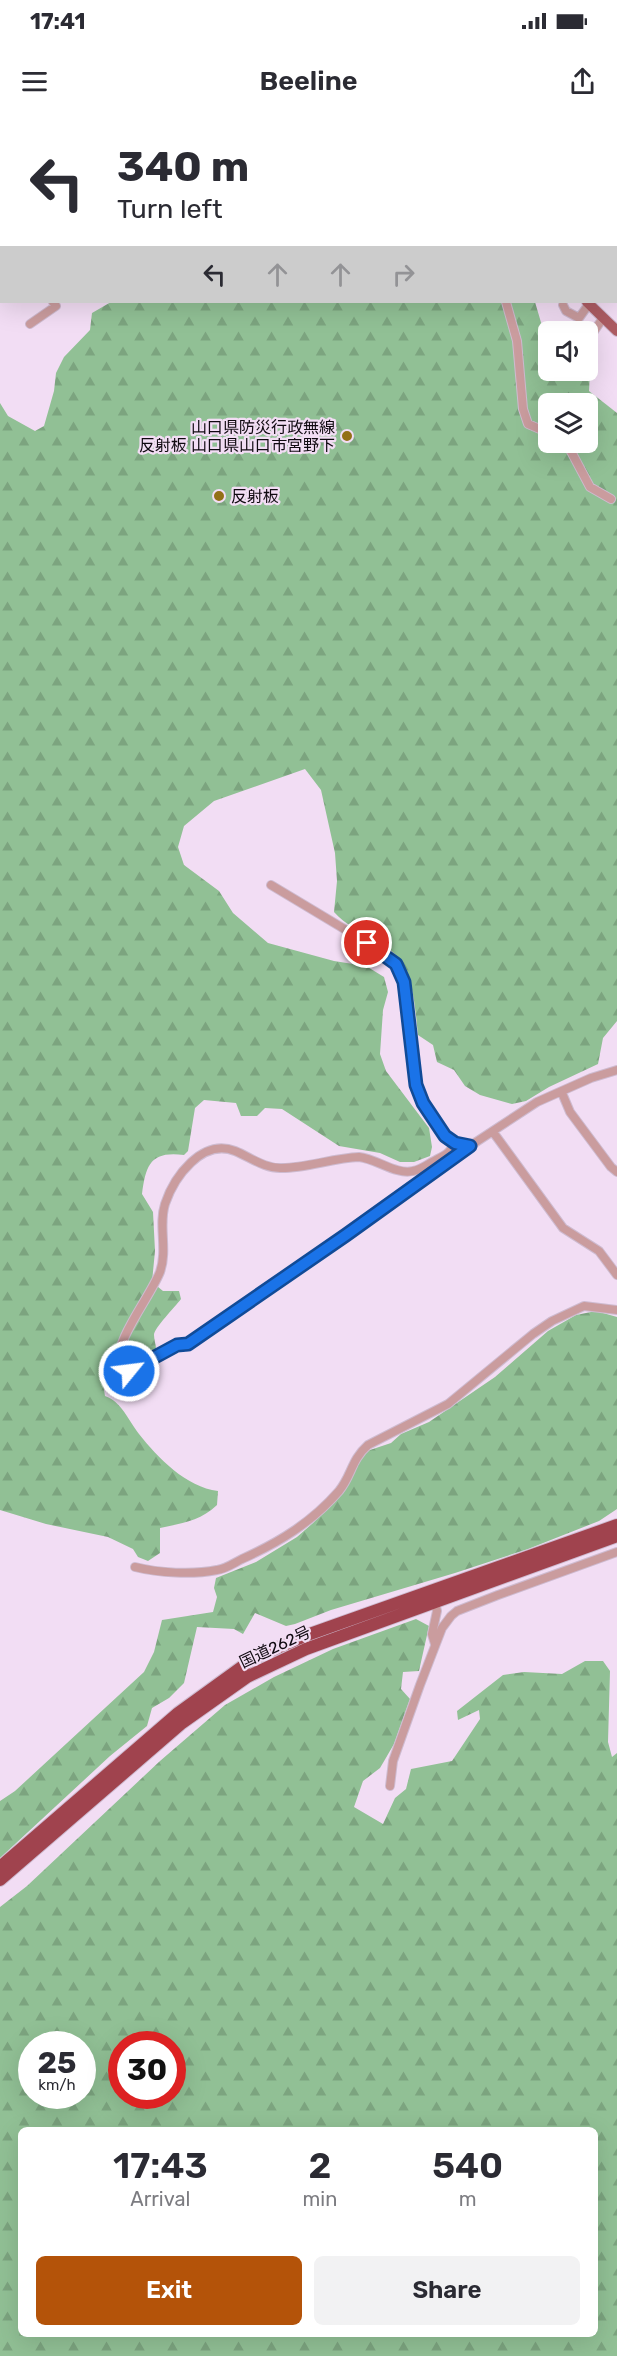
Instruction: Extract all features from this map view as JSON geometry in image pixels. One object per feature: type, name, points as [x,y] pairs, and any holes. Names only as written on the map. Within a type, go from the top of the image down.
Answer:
[{"type":"highway","name":"国道262号","points":[[0,1880],[182,1723],[226,1690],[276,1662],[306,1649],[617,1525]]},
{"type":"highway","name":"国道262号","points":[[0,1867],[178,1713],[226,1676],[254,1658],[307,1635],[434,1597],[617,1536]]},
{"type":"main road","points":[[588,303],[617,331]]},
{"type":"street","points":[[30,324],[56,306],[54,303]]},
{"type":"street","points":[[506,303],[517,341],[523,409],[528,424],[538,428]]},
{"type":"street","points":[[563,310],[579,318],[588,303]]},
{"type":"street","points":[[598,325],[603,318]]},
{"type":"street","points":[[572,453],[590,487],[611,499]]},
{"type":"street","points":[[271,885],[381,951],[396,964],[404,982],[416,1085],[423,1103],[445,1136],[455,1143],[470,1146]]},
{"type":"street","points":[[455,1143],[453,1149],[447,1154],[416,1171],[409,1172],[370,1158],[359,1157],[282,1168],[257,1162],[233,1150],[224,1149],[210,1150],[195,1159],[176,1182],[166,1203],[162,1218],[164,1262],[124,1340],[117,1359],[118,1367],[129,1371],[177,1345],[188,1344],[470,1146],[537,1102],[562,1093],[591,1078],[617,1070]]},
{"type":"street","points":[[562,1093],[570,1112],[617,1172]]},
{"type":"street","points":[[493,1132],[562,1228],[599,1251],[617,1275]]},
{"type":"street","points":[[135,1567],[147,1570],[207,1572],[220,1570],[258,1552],[291,1534],[313,1518],[346,1482],[358,1454],[368,1445],[448,1404],[552,1321],[584,1306],[617,1310]]},
{"type":"street","points":[[390,1786],[393,1761],[435,1644],[442,1628],[457,1611],[617,1552]]},
{"type":"street","points":[[434,1597],[437,1611],[432,1634],[435,1644]]},
{"type":"green space","points":[[109,303],[535,303],[541,321],[538,321],[538,381],[590,381],[589,391],[592,393],[538,393],[538,453],[598,453],[598,398],[617,413],[617,1021],[603,1038],[598,1064],[549,1087],[526,1101],[512,1104],[480,1095],[465,1086],[454,1070],[437,1062],[433,1045],[418,1035],[410,982],[398,958],[377,940],[348,924],[334,912],[337,881],[335,853],[321,790],[305,769],[214,801],[184,826],[178,847],[184,865],[219,891],[233,913],[268,943],[334,961],[366,966],[384,977],[388,992],[383,1010],[380,1054],[386,1071],[429,1128],[432,1147],[430,1156],[414,1162],[400,1162],[380,1153],[339,1146],[282,1109],[265,1108],[257,1116],[241,1116],[236,1103],[204,1100],[195,1108],[188,1151],[184,1155],[164,1155],[148,1167],[142,1194],[153,1212],[155,1251],[152,1282],[163,1291],[179,1291],[181,1299],[155,1332],[156,1350],[131,1366],[114,1371],[103,1383],[105,1396],[116,1402],[135,1429],[164,1462],[195,1484],[218,1491],[217,1505],[204,1515],[191,1521],[160,1528],[160,1553],[148,1561],[138,1557],[133,1549],[108,1537],[46,1524],[0,1510],[0,403],[8,416],[35,431],[44,426],[54,391],[56,373],[64,357],[90,330],[92,313]]},
{"type":"green space","points":[[596,1311],[617,1317],[617,1509],[599,1521],[528,1549],[331,1610],[295,1624],[286,1626],[255,1613],[243,1634],[234,1629],[197,1627],[184,1683],[169,1698],[152,1708],[147,1726],[110,1756],[0,1858],[0,1801],[15,1791],[144,1672],[154,1652],[162,1620],[213,1612],[217,1597],[214,1588],[216,1578],[256,1562],[297,1537],[345,1490],[357,1460],[367,1451],[391,1443],[401,1434],[429,1422],[495,1377],[548,1331],[576,1315]]},
{"type":"green space","points":[[416,1619],[429,1626],[419,1671],[403,1672],[401,1689],[410,1699],[394,1744],[380,1768],[363,1781],[354,1807],[383,1824],[395,1798],[406,1789],[411,1769],[452,1761],[480,1719],[479,1710],[458,1720],[457,1711],[503,1675],[524,1672],[562,1674],[585,1661],[603,1661],[610,1671],[608,1742],[612,1757],[617,1753],[617,2356],[0,2356],[0,1907],[27,1886],[160,1761],[225,1705],[274,1677],[333,1649]]},
{"type":"place","name":"山口県防災行政無線 反射板 山口県山口市宮野下","points":[[347,436]]},
{"type":"place","name":"反射板","points":[[219,496]]},
{"type":"route","points":[[129,1371],[177,1345],[188,1344],[470,1146],[455,1143],[445,1136],[423,1103],[416,1085],[404,982],[396,964],[367,943]]}]
